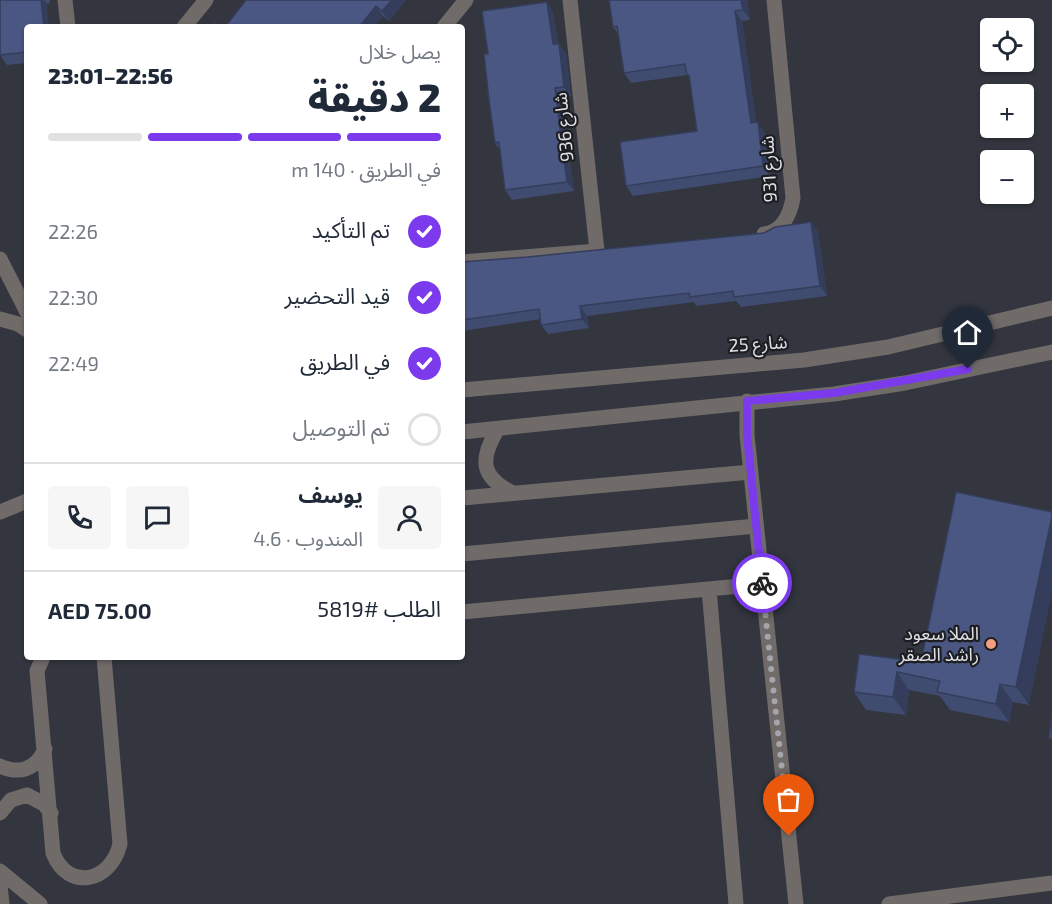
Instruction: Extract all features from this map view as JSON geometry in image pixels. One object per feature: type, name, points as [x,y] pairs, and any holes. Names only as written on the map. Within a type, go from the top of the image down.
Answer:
[{"type":"street","points":[[65,0],[68,24]]},
{"type":"street","points":[[186,24],[206,0]]},
{"type":"street","points":[[446,24],[466,0]]},
{"type":"street","name":"شارع 936","points":[[465,262],[603,250],[570,0]]},
{"type":"street","name":"شارع 931","points":[[747,236],[770,233],[779,227],[791,210],[793,198],[774,0]]},
{"type":"street","points":[[0,259],[24,306]]},
{"type":"street","name":"شارع 25","points":[[465,390],[804,360],[888,347],[1052,308]]},
{"type":"street","points":[[0,319],[24,328]]},
{"type":"street","points":[[465,432],[834,393],[905,383],[1052,352]]},
{"type":"street","points":[[747,401],[756,526],[796,904]]},
{"type":"street","points":[[497,430],[486,451],[484,465],[498,486],[513,493]]},
{"type":"street","points":[[465,498],[751,472]]},
{"type":"street","points":[[0,512],[24,503]]},
{"type":"street","points":[[0,521],[24,503]]},
{"type":"street","points":[[465,554],[756,526]]},
{"type":"street","points":[[465,612],[762,584]]},
{"type":"street","points":[[709,589],[736,904]]},
{"type":"street","points":[[42,660],[37,672],[54,853],[58,865],[77,877],[98,876],[110,867],[117,856],[120,844],[104,660]]},
{"type":"street","points":[[0,766],[13,771],[23,770],[40,759],[45,749]]},
{"type":"street","points":[[0,813],[11,800],[27,795],[44,804],[51,813]]},
{"type":"street","points":[[0,871],[40,904]]},
{"type":"street","points":[[889,904],[1052,883]]},
{"type":"street","points":[[0,885],[2,904]]},
{"type":"building","points":[[0,0],[41,0],[44,24],[24,24],[24,52],[0,55]]},
{"type":"building","points":[[246,0],[392,0],[382,11],[376,6],[361,24],[227,24]]},
{"type":"building","points":[[609,0],[741,0],[743,10],[735,11],[751,123],[758,122],[763,166],[626,186],[620,142],[697,131],[689,75],[687,75],[685,64],[624,73],[617,26],[613,27]]},
{"type":"building","points":[[547,2],[553,44],[559,44],[564,87],[555,88],[567,182],[505,190],[499,142],[495,143],[489,100],[484,54],[488,54],[482,11]]},
{"type":"building","points":[[811,222],[820,286],[734,297],[733,291],[690,297],[689,293],[580,306],[582,319],[541,325],[539,309],[465,320],[465,262],[764,233],[775,227]]},
{"type":"building","name":"الملا سعود راشد الصقر","points":[[956,492],[1052,512],[1016,687],[1000,684],[996,704],[937,692],[940,681],[897,672],[893,697],[854,692],[859,654],[921,662]]},
{"type":"building","points":[[1052,714],[1052,739],[1049,738]]},
{"type":"way so far","points":[[762,583],[789,836]]},
{"type":"place","name":"الملا سعود راشد الصقر","points":[[991,644]]},
{"type":"route","points":[[762,583],[747,435],[747,401],[834,393],[905,383],[968,369]]}]
